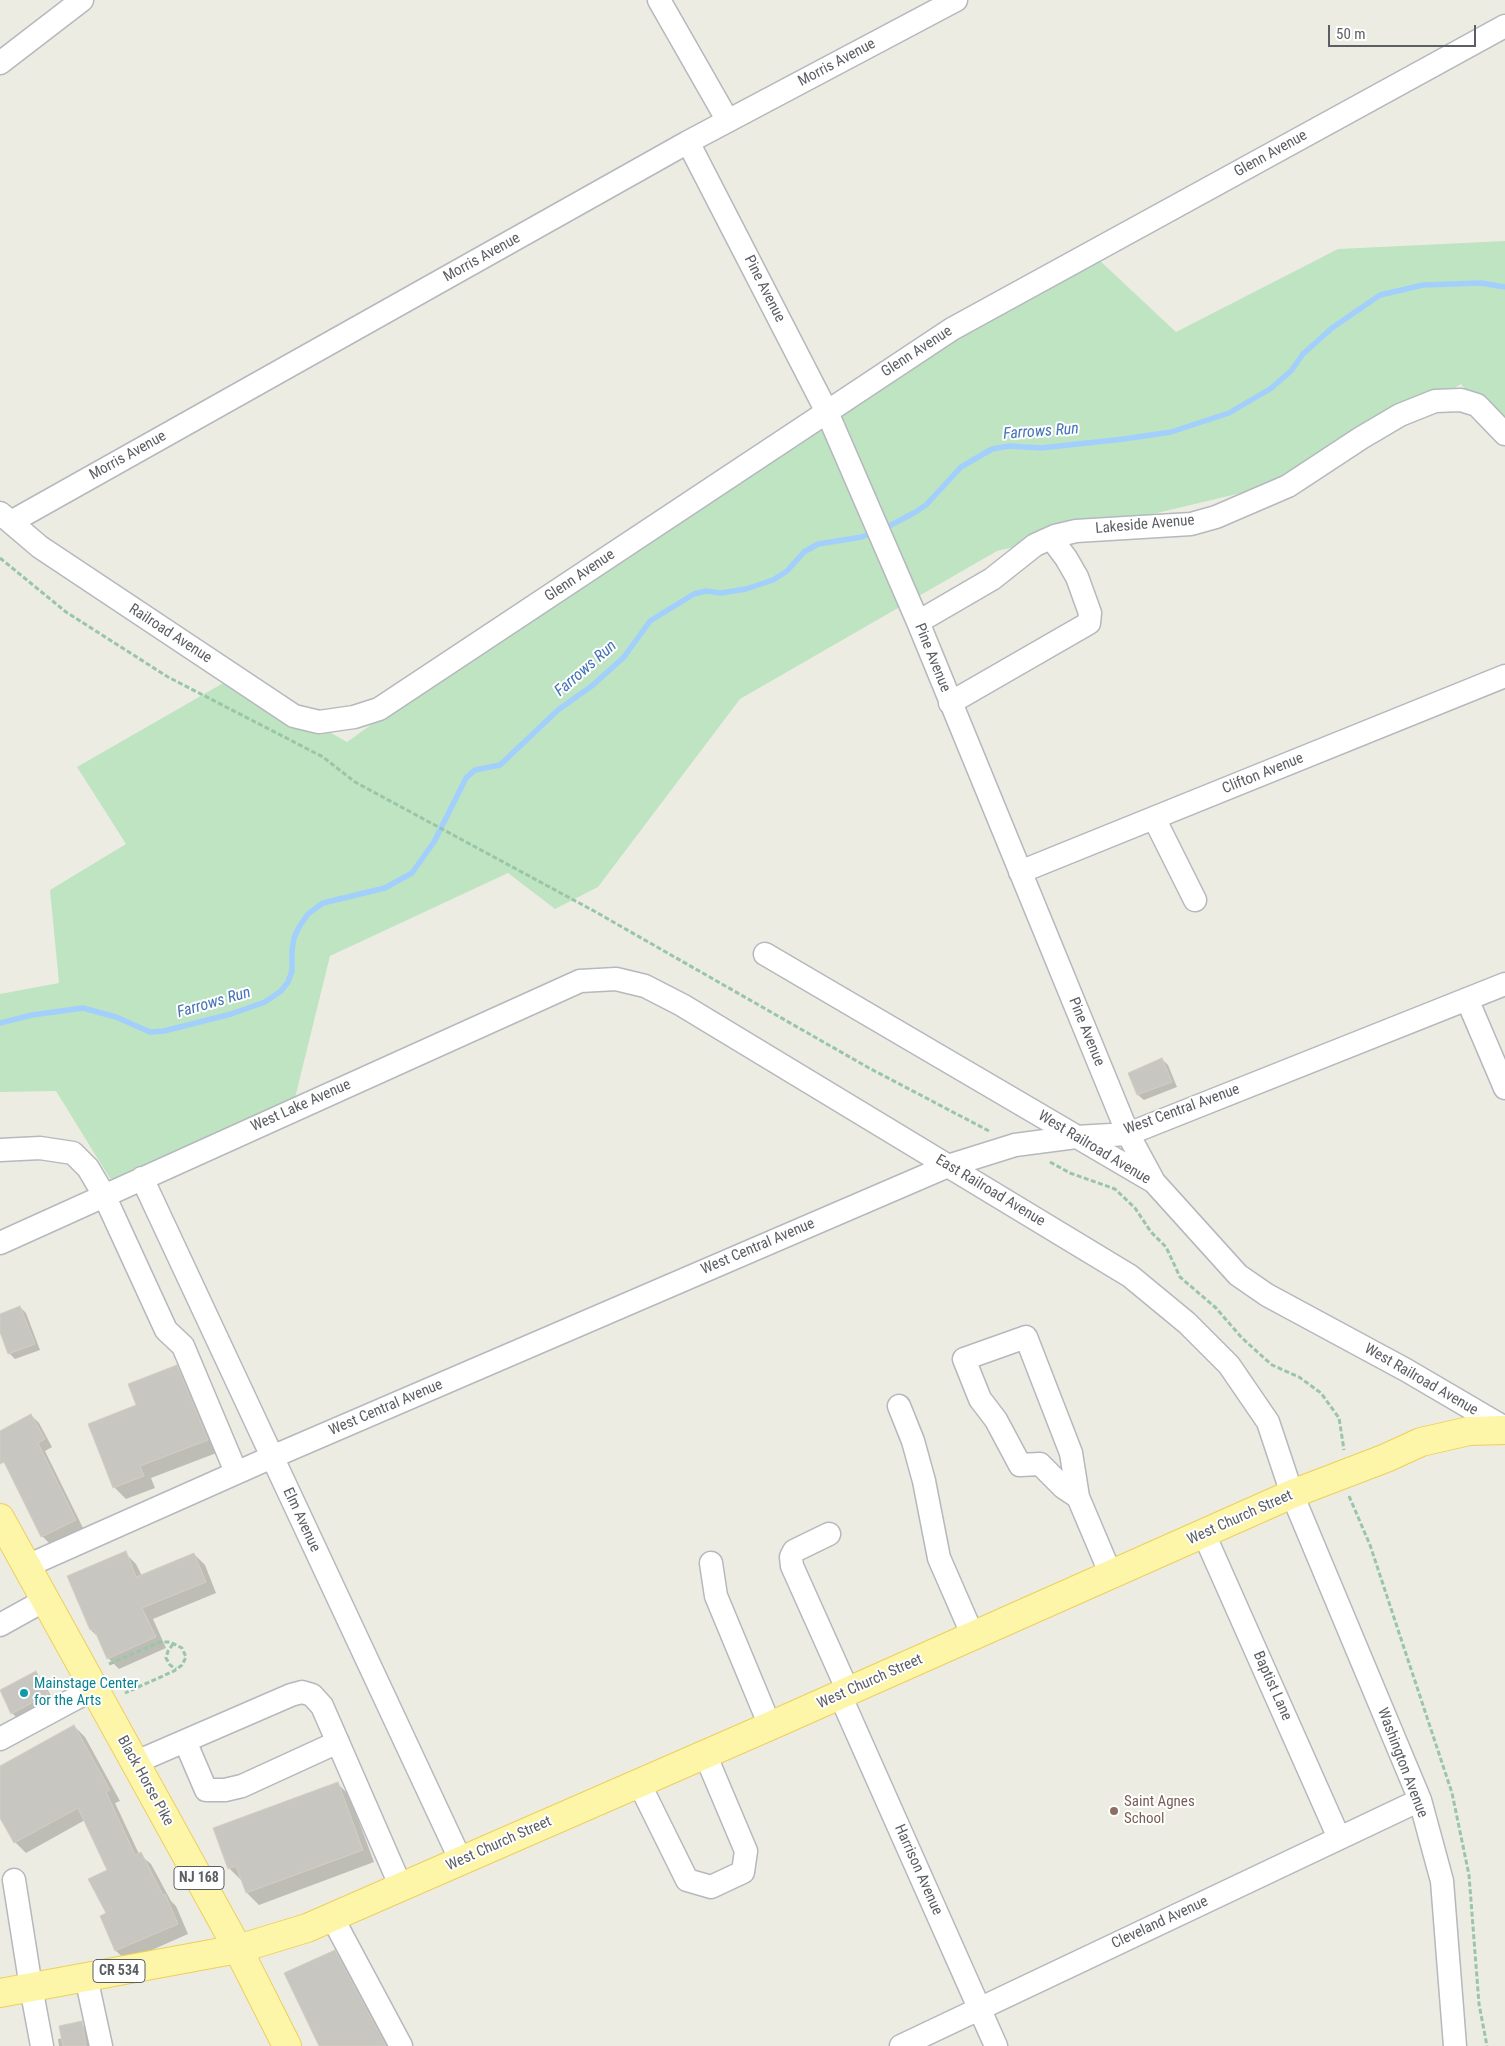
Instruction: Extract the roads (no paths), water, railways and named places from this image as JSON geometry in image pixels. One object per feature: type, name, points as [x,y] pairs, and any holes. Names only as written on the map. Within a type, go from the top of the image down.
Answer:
[{"type":"main road","name":"West Church Street","points":[[238,1949],[307,1928],[770,1726],[1292,1494],[1386,1458],[1421,1442],[1469,1431],[1505,1429]]},
{"type":"main road","name":"Black Horse Pike","points":[[0,1518],[238,1949],[287,2046]]},
{"type":"main road","name":"CR 534","points":[[0,1993],[238,1949]]},
{"type":"street","points":[[0,63],[82,0]]},
{"type":"street","points":[[659,0],[728,121]]},
{"type":"street","name":"Morris Avenue","points":[[5,518],[688,142],[956,0]]},
{"type":"street","name":"Glenn Avenue","points":[[354,717],[379,709],[952,329],[1503,31]]},
{"type":"street","name":"Pine Avenue","points":[[688,142],[827,412],[918,622],[1128,1134],[1154,1182]]},
{"type":"street","name":"Lakeside Avenue","points":[[918,622],[992,579],[1035,545],[1051,538],[1076,531],[1191,524],[1216,517],[1288,486],[1400,415],[1435,401],[1460,400],[1477,405],[1505,434]]},
{"type":"street","name":"Railroad Avenue","points":[[5,518],[40,547],[294,716],[318,722],[354,717]]},
{"type":"street","points":[[950,703],[1089,623],[1090,614],[1076,577],[1066,558],[1051,538]]},
{"type":"street","name":"Clifton Avenue","points":[[1020,872],[1505,676]]},
{"type":"street","points":[[1154,818],[1195,900]]},
{"type":"street","name":"West Railroad Avenue","points":[[765,954],[1154,1182],[1238,1275],[1267,1295],[1406,1370],[1505,1429]]},
{"type":"street","name":"East Railroad Avenue","points":[[606,980],[616,979],[645,986],[682,1005],[1130,1276],[1187,1323],[1230,1364],[1268,1422],[1292,1494]]},
{"type":"street","name":"West Lake Avenue","points":[[0,1243],[580,981],[606,980]]},
{"type":"street","name":"West Central Avenue","points":[[27,1566],[236,1472],[948,1166],[1015,1145],[1076,1137],[1128,1134],[1505,984]]},
{"type":"street","points":[[1467,999],[1505,1088]]},
{"type":"street","points":[[0,1150],[40,1148],[73,1153],[88,1168],[104,1195],[166,1330],[183,1346],[236,1472]]},
{"type":"street","name":"Elm Avenue","points":[[142,1178],[461,1861]]},
{"type":"street","points":[[183,1346],[213,1331]]},
{"type":"street","points":[[1078,1497],[1064,1487],[1040,1464],[1020,1465],[996,1420],[980,1399],[964,1359],[1026,1337],[1071,1453],[1078,1497],[1111,1575]]},
{"type":"street","points":[[899,1406],[913,1441],[922,1473],[939,1558],[973,1636]]},
{"type":"street","name":"Washington Avenue","points":[[1292,1494],[1420,1800],[1442,1881],[1455,2046]]},
{"type":"street","name":"Harrison Avenue","points":[[829,1534],[794,1551],[791,1557],[792,1566],[844,1693],[996,2046]]},
{"type":"street","name":"Baptist Lane","points":[[1204,1534],[1339,1838]]},
{"type":"street","points":[[711,1564],[716,1596],[770,1726]]},
{"type":"street","points":[[0,1625],[45,1600]]},
{"type":"street","points":[[0,1739],[93,1689]]},
{"type":"street","points":[[134,1763],[291,1695],[302,1692],[312,1695],[318,1699],[338,1742],[401,1887]]},
{"type":"street","points":[[185,1741],[206,1790],[225,1790],[242,1786],[338,1742]]},
{"type":"street","points":[[639,1783],[688,1880],[711,1887],[743,1872],[746,1852],[705,1754]]},
{"type":"street","name":"Cleveland Avenue","points":[[901,2046],[1420,1800]]},
{"type":"street","points":[[14,1880],[42,2046]]},
{"type":"street","points":[[332,1917],[401,2046]]},
{"type":"street","points":[[86,1977],[101,2046]]},
{"type":"waterway","name":"Farrows Run","points":[[883,529],[926,505],[961,467],[992,449],[1009,446],[1041,448],[1171,432],[1229,413],[1270,389],[1291,371],[1303,354],[1332,328],[1380,295],[1423,285],[1481,283],[1505,287]]},
{"type":"waterway","name":"Farrows Run","points":[[0,1023],[32,1015],[83,1008],[116,1017],[150,1032],[164,1031],[231,1014],[265,1002],[281,991],[288,982],[292,971],[294,938],[308,914],[323,903],[385,888],[412,873],[434,842],[466,778],[475,770],[500,765],[558,710],[593,685],[624,657],[650,621],[694,594],[706,591],[721,593],[746,589],[773,580],[787,571],[804,552],[818,544],[862,537],[874,532]]},
{"type":"place","name":"Mainstage Center for the Arts","points":[[24,1693]]},
{"type":"place","name":"Saint Agnes School","points":[[1114,1811]]}]
